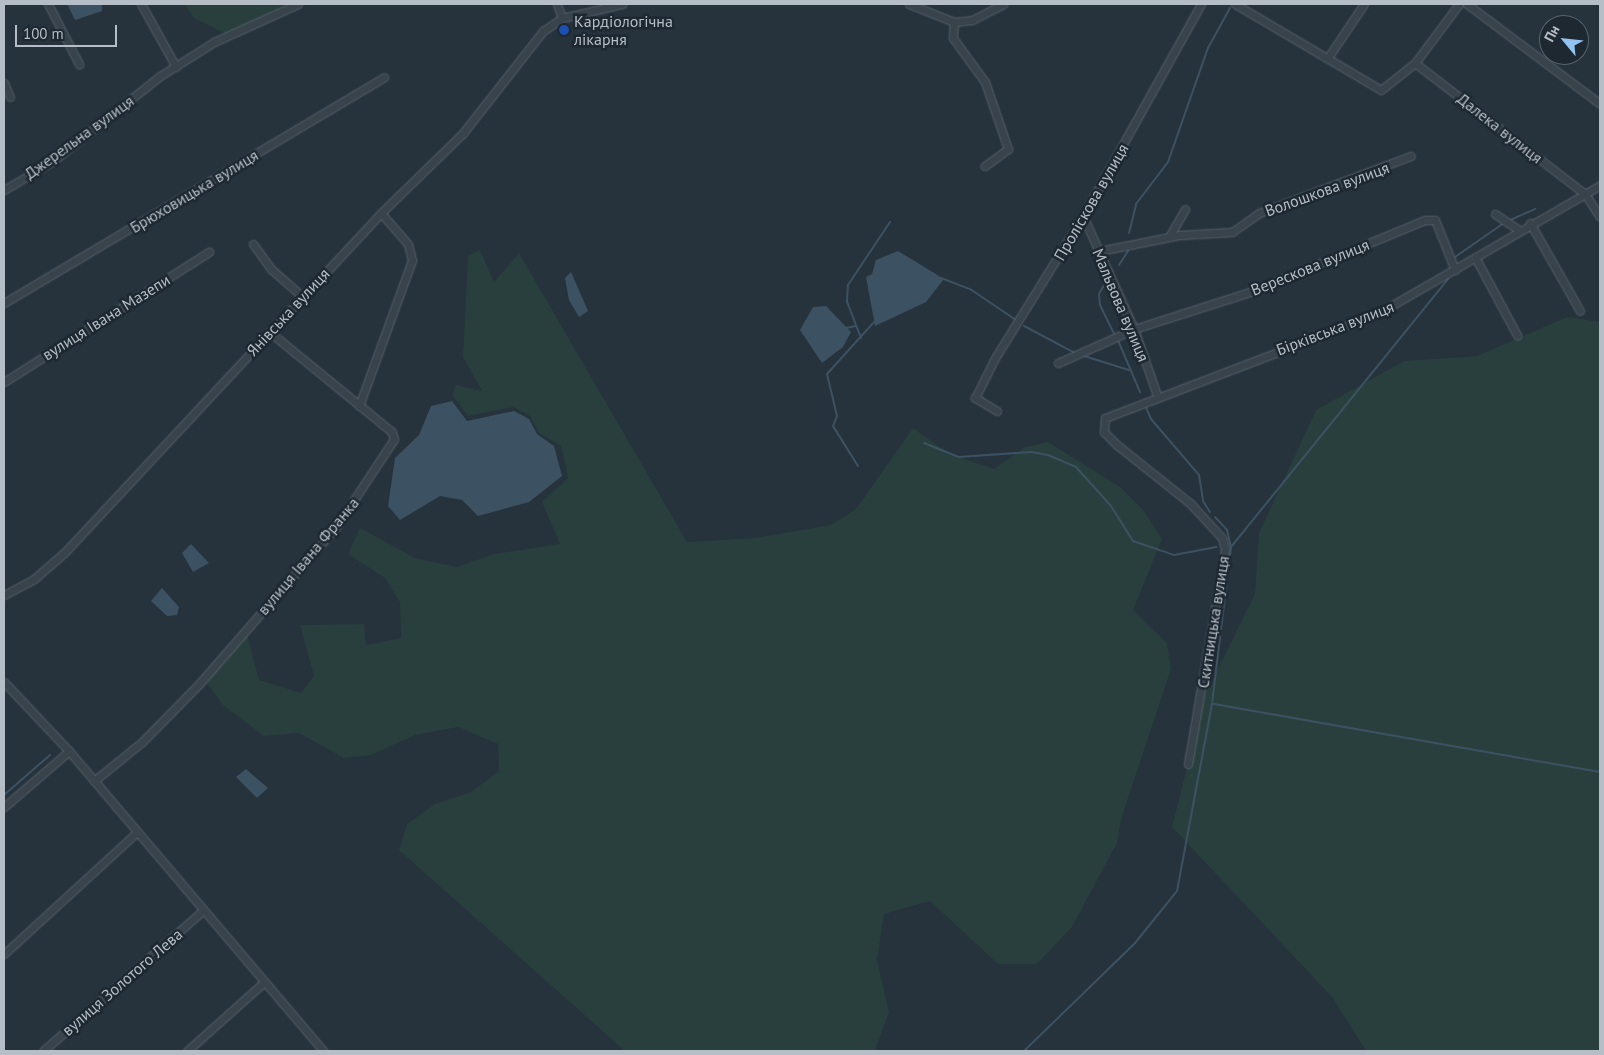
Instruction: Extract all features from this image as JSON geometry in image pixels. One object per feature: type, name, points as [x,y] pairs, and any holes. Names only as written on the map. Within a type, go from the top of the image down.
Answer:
[{"type":"street","points":[[48,4],[79,64]]},
{"type":"street","points":[[141,4],[176,67]]},
{"type":"street","name":"Джерельна вулиця","points":[[4,190],[60,155],[152,82],[214,42],[298,4]]},
{"type":"street","points":[[557,4],[562,18],[622,4]]},
{"type":"street","points":[[908,4],[954,22],[972,20],[1003,4]]},
{"type":"street","name":"Проліскова вулиця","points":[[997,411],[975,398],[1083,216],[1201,4]]},
{"type":"street","points":[[1235,4],[1329,56],[1382,90],[1415,63],[1460,4]]},
{"type":"street","points":[[1329,56],[1364,4]]},
{"type":"street","points":[[1467,4],[1600,104]]},
{"type":"street","name":"Янівська вулиця","points":[[4,596],[34,579],[64,553],[381,213],[463,133],[530,44],[562,18]]},
{"type":"street","points":[[954,22],[954,38],[985,82],[1008,149],[985,166]]},
{"type":"street","name":"Далека вулиця","points":[[1415,63],[1584,194],[1600,217]]},
{"type":"street","name":"Брюховицька вулиця","points":[[4,303],[384,77]]},
{"type":"street","points":[[4,83],[10,97]]},
{"type":"street","name":"Волошкова вулиця","points":[[1099,251],[1168,237],[1232,232],[1259,213],[1411,156]]},
{"type":"street","name":"Бірківська вулиця","points":[[1108,415],[1377,314],[1475,258],[1530,223],[1600,185]]},
{"type":"street","points":[[1168,237],[1185,209]]},
{"type":"street","points":[[359,406],[412,260],[408,244],[381,213]]},
{"type":"street","points":[[1494,214],[1519,230]]},
{"type":"street","name":"Мальвова вулиця","points":[[1083,216],[1134,329],[1157,395]]},
{"type":"street","name":"Верескова вулиця","points":[[1134,329],[1250,292],[1425,220],[1435,220],[1454,270]]},
{"type":"street","points":[[1530,223],[1580,311]]},
{"type":"street","points":[[253,244],[271,269],[303,297]]},
{"type":"street","name":"вулиця Івана Мазепи","points":[[4,382],[209,252]]},
{"type":"street","points":[[1475,258],[1518,335]]},
{"type":"street","points":[[1058,363],[1134,329]]},
{"type":"street","name":"вулиця Івана Франка","points":[[94,781],[142,742],[199,684],[336,527],[368,482],[394,439],[392,432],[270,332]]},
{"type":"street","name":"Скитницька вулиця","points":[[1108,415],[1104,432],[1212,525],[1225,549],[1188,764]]},
{"type":"street","points":[[4,682],[69,751],[135,834],[201,912],[323,1051]]},
{"type":"street","points":[[4,694],[10,689]]},
{"type":"street","points":[[4,807],[69,751]]},
{"type":"street","points":[[4,954],[135,834]]},
{"type":"street","name":"вулиця Золотого Лева","points":[[43,1051],[201,912]]},
{"type":"street","points":[[187,1051],[263,983]]},
{"type":"green space","points":[[184,4],[289,4],[226,34],[194,18]]},
{"type":"green space","points":[[480,250],[494,282],[519,253],[687,542],[755,538],[831,525],[856,509],[913,428],[950,454],[994,469],[1025,447],[1048,442],[1120,487],[1144,511],[1162,539],[1133,610],[1167,643],[1171,669],[1121,819],[1117,843],[1072,927],[1037,964],[998,964],[930,901],[884,914],[877,960],[889,1012],[875,1051],[625,1051],[399,850],[407,824],[435,804],[471,792],[499,771],[498,744],[458,727],[415,735],[371,755],[344,758],[299,733],[264,736],[223,705],[207,683],[220,657],[246,630],[259,680],[301,693],[314,676],[300,625],[364,624],[366,645],[401,638],[400,602],[385,578],[348,554],[360,528],[415,558],[457,567],[494,554],[560,544],[542,502],[568,478],[561,446],[539,433],[530,416],[513,407],[468,416],[452,395],[456,385],[482,391],[463,357],[468,256]]},
{"type":"green space","points":[[1567,317],[1600,322],[1600,1051],[1366,1051],[1332,997],[1172,827],[1205,695],[1255,594],[1259,533],[1316,410],[1404,361],[1477,356]]},
{"type":"water","points":[[67,4],[102,4],[102,11],[75,20]]},
{"type":"water","points":[[898,251],[944,279],[926,302],[875,326],[866,277],[872,274],[876,260]]},
{"type":"water","points":[[571,272],[588,311],[579,317],[569,300],[565,278]]},
{"type":"water","points":[[826,306],[851,332],[843,347],[822,363],[800,330],[813,307]]},
{"type":"water","points":[[452,401],[467,421],[514,411],[529,419],[537,434],[554,446],[562,476],[529,502],[478,516],[462,500],[440,496],[400,520],[388,506],[395,458],[419,435],[431,406]]},
{"type":"water","points":[[191,544],[209,563],[193,572],[182,553]]},
{"type":"water","points":[[162,588],[179,607],[177,615],[167,616],[151,601]]},
{"type":"water","points":[[246,769],[268,788],[257,798],[236,777]]},
{"type":"waterway","points":[[1129,233],[1136,204],[1168,162],[1208,48],[1230,8]]},
{"type":"waterway","points":[[1508,221],[1535,209]]},
{"type":"waterway","points":[[861,338],[847,302],[848,285],[890,222]]},
{"type":"waterway","points":[[1455,257],[1504,223]]},
{"type":"waterway","points":[[1119,265],[1128,251]]},
{"type":"waterway","points":[[941,278],[970,289],[1016,320]]},
{"type":"waterway","points":[[1024,1051],[1135,943],[1177,891],[1212,704],[1231,547],[1448,279]]},
{"type":"waterway","points":[[1107,280],[1099,294],[1100,305],[1114,334]]},
{"type":"waterway","points":[[858,466],[833,426],[837,416],[827,374],[874,322]]},
{"type":"waterway","points":[[846,328],[856,326]]},
{"type":"waterway","points":[[1024,326],[1075,353]]},
{"type":"waterway","points":[[1117,338],[1140,392]]},
{"type":"waterway","points":[[1081,355],[1129,370]]},
{"type":"waterway","points":[[1145,405],[1151,419],[1199,475],[1203,501],[1210,512]]},
{"type":"waterway","points":[[924,443],[959,457],[1031,452],[1048,455],[1076,467],[1111,506],[1133,541],[1174,555],[1216,547]]},
{"type":"waterway","points":[[1215,517],[1227,530],[1231,547]]},
{"type":"waterway","points":[[1214,704],[1600,772]]},
{"type":"waterway","points":[[4,795],[50,755]]},
{"type":"place","name":"Кардіологічна лікарня","points":[[564,30]]}]
